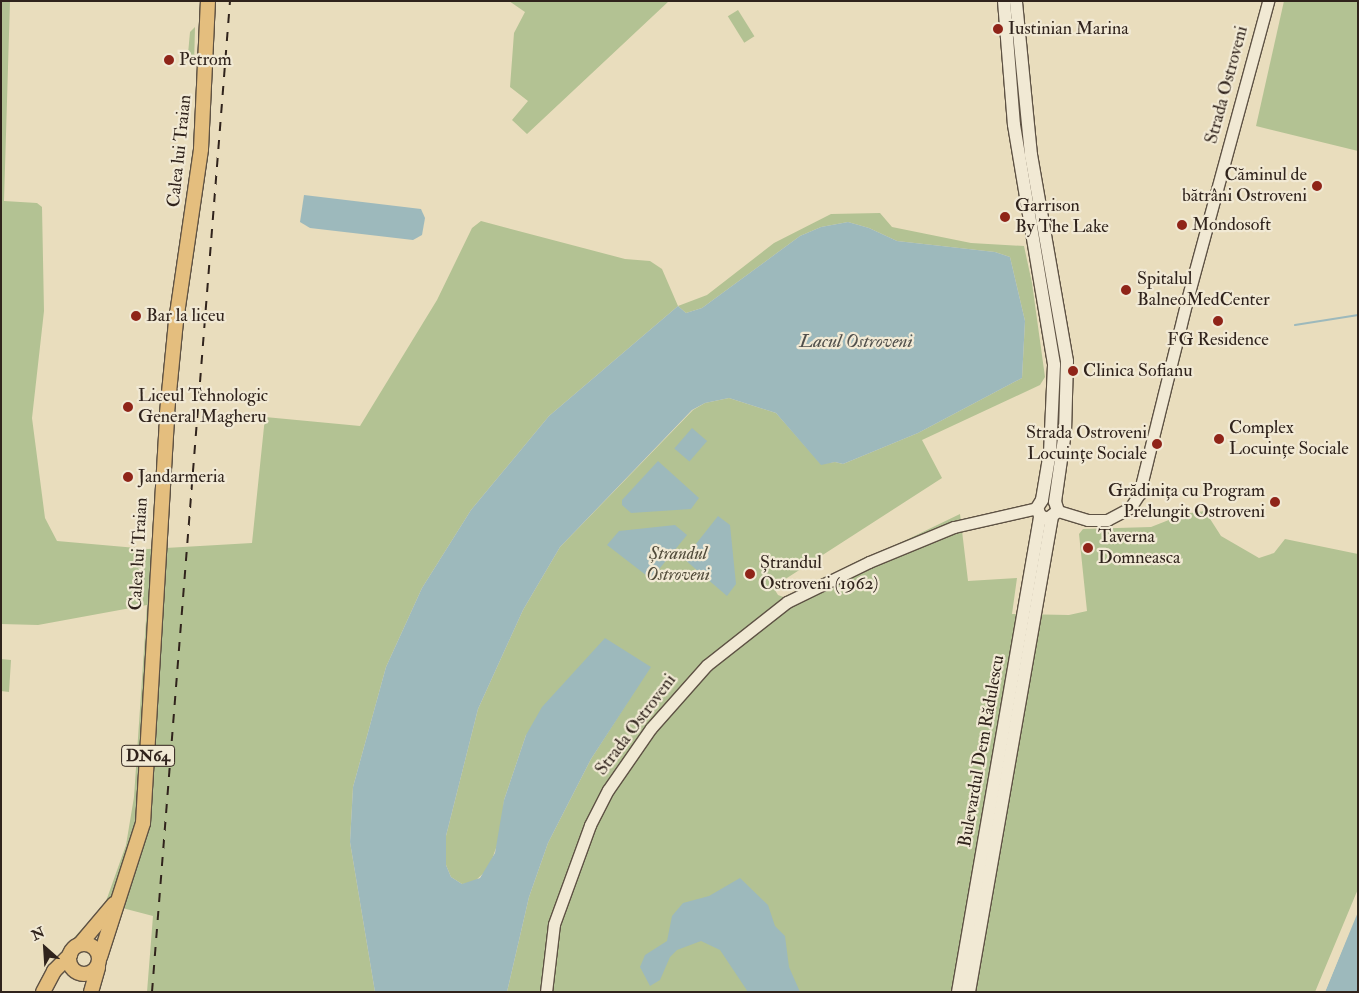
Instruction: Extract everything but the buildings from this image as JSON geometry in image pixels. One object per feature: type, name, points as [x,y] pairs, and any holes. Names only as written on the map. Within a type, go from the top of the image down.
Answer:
[{"type":"main road","name":"Calea lui Traian","points":[[91,992],[143,823],[167,414],[175,328],[201,149],[208,1]]},
{"type":"main road","name":"Bulevardul Dem Rădulescu","points":[[969,992],[1047,511],[1052,431],[1054,365],[1014,125],[1004,1]]},
{"type":"main road","name":"Bulevardul Dem Rădulescu","points":[[958,992],[1047,511],[1065,432],[1066,354],[1032,162],[1016,1]]},
{"type":"main road","name":"Calea lui Traian","points":[[82,943],[119,898]]},
{"type":"main road","points":[[43,992],[54,971],[82,943],[96,948],[99,962],[90,974],[76,971],[62,977],[52,992]]},
{"type":"main road","points":[[70,955],[83,992]]},
{"type":"street","name":"Strada Ostroveni","points":[[546,992],[554,924],[581,843],[626,764],[685,687],[732,642],[788,602],[917,540],[983,519],[1047,511],[1088,520],[1107,520],[1123,514],[1135,502],[1142,488],[1187,300],[1268,1]]},
{"type":"green space","points":[[1,1],[10,1],[4,201],[37,203],[42,207],[44,311],[32,418],[45,518],[57,541],[148,549],[252,543],[265,417],[360,426],[437,300],[472,228],[481,221],[625,259],[650,261],[662,269],[678,306],[549,416],[471,510],[422,588],[386,667],[353,787],[350,842],[375,992],[147,992],[153,916],[107,904],[86,933],[70,944],[50,973],[70,942],[105,904],[126,845],[134,797],[147,605],[38,625],[1,624]]},
{"type":"green space","points":[[509,1],[669,1],[527,134],[512,120],[528,101],[510,87],[514,33],[525,12]]},
{"type":"green space","points":[[1284,1],[1358,1],[1358,151],[1256,126]]},
{"type":"green space","points":[[738,10],[754,36],[744,43],[728,16]]},
{"type":"green space","points":[[195,27],[194,66],[188,54],[190,32]]},
{"type":"green space","name":"Ștrandul Ostroveni","points":[[880,213],[892,227],[971,243],[1024,246],[1032,283],[1045,377],[1040,385],[922,440],[942,478],[773,587],[778,595],[786,598],[960,514],[968,581],[1017,578],[1012,614],[1069,615],[1087,611],[1079,534],[1083,529],[1151,527],[1184,514],[1205,511],[1221,536],[1259,558],[1274,553],[1285,539],[1358,554],[1358,889],[1315,992],[507,992],[529,897],[548,843],[591,759],[650,667],[526,735],[504,800],[502,831],[489,868],[473,883],[462,884],[451,877],[446,865],[446,836],[478,709],[523,610],[560,547],[693,410],[705,403],[729,398],[776,413],[821,464],[835,462],[843,464],[918,433],[1022,378],[1025,321],[1010,257],[995,252],[897,241],[869,228],[848,222],[821,227],[800,236],[702,308],[686,313],[678,306],[707,295],[774,243],[831,214]]},
{"type":"green space","points":[[1,659],[11,660],[9,692],[1,691]]},
{"type":"water","points":[[304,195],[421,209],[425,218],[422,235],[413,240],[310,228],[300,222]]},
{"type":"water","name":"Lacul Ostroveni","points":[[848,222],[869,228],[897,241],[995,252],[1010,257],[1025,321],[1022,378],[918,433],[843,464],[835,462],[821,465],[776,413],[729,398],[705,403],[692,410],[560,547],[523,610],[478,709],[446,836],[446,865],[451,877],[462,884],[480,878],[495,853],[504,800],[526,735],[542,707],[605,638],[651,667],[591,759],[548,843],[529,897],[507,992],[375,992],[350,842],[353,787],[386,667],[422,588],[471,510],[549,416],[678,306],[686,313],[702,308],[800,236],[821,227]]},
{"type":"water","points":[[692,428],[707,441],[689,461],[674,448]]},
{"type":"water","points":[[658,461],[699,498],[691,509],[631,513],[622,505],[622,500]]},
{"type":"water","points":[[718,516],[730,525],[736,584],[727,596],[684,559]]},
{"type":"water","points":[[675,525],[687,535],[651,579],[607,545],[619,531]]},
{"type":"water","points":[[740,878],[768,905],[775,926],[785,936],[789,967],[800,992],[748,992],[720,950],[701,941],[677,950],[670,957],[660,980],[650,986],[640,967],[645,955],[667,941],[672,916],[683,903],[709,896]]},
{"type":"water","points":[[1358,912],[1358,992],[1325,992]]},
{"type":"pier","points":[[1358,910],[1325,992],[1323,992],[1355,911]]},
{"type":"waterway","points":[[1295,325],[1358,315]]},
{"type":"railway","points":[[152,992],[230,1]]},
{"type":"place","name":"Iustinian Marina","points":[[998,29]]},
{"type":"place","name":"Petrom","points":[[169,60]]},
{"type":"place","name":"Căminul de bătrâni Ostroveni","points":[[1317,186]]},
{"type":"place","name":"Garrison By The Lake","points":[[1005,217]]},
{"type":"place","name":"Mondosoft","points":[[1182,225]]},
{"type":"place","name":"Spitalul BalneoMedCenter","points":[[1126,290]]},
{"type":"place","name":"Bar la liceu","points":[[136,316]]},
{"type":"place","name":"FG Residence","points":[[1218,321]]},
{"type":"place","name":"Clinica Sofianu","points":[[1073,371]]},
{"type":"place","name":"Liceul Tehnologic General Magheru","points":[[128,407]]},
{"type":"place","name":"Complex Locuințe Sociale","points":[[1219,439]]},
{"type":"place","name":"Strada Ostroveni Locuințe Sociale","points":[[1157,444]]},
{"type":"place","name":"Jandarmeria","points":[[128,477]]},
{"type":"place","name":"Grădinița cu Program Prelungit Ostroveni","points":[[1275,502]]},
{"type":"place","name":"Taverna Domneasca","points":[[1088,548]]},
{"type":"place","name":"Ștrandul Ostroveni (1962)","points":[[750,574]]}]
